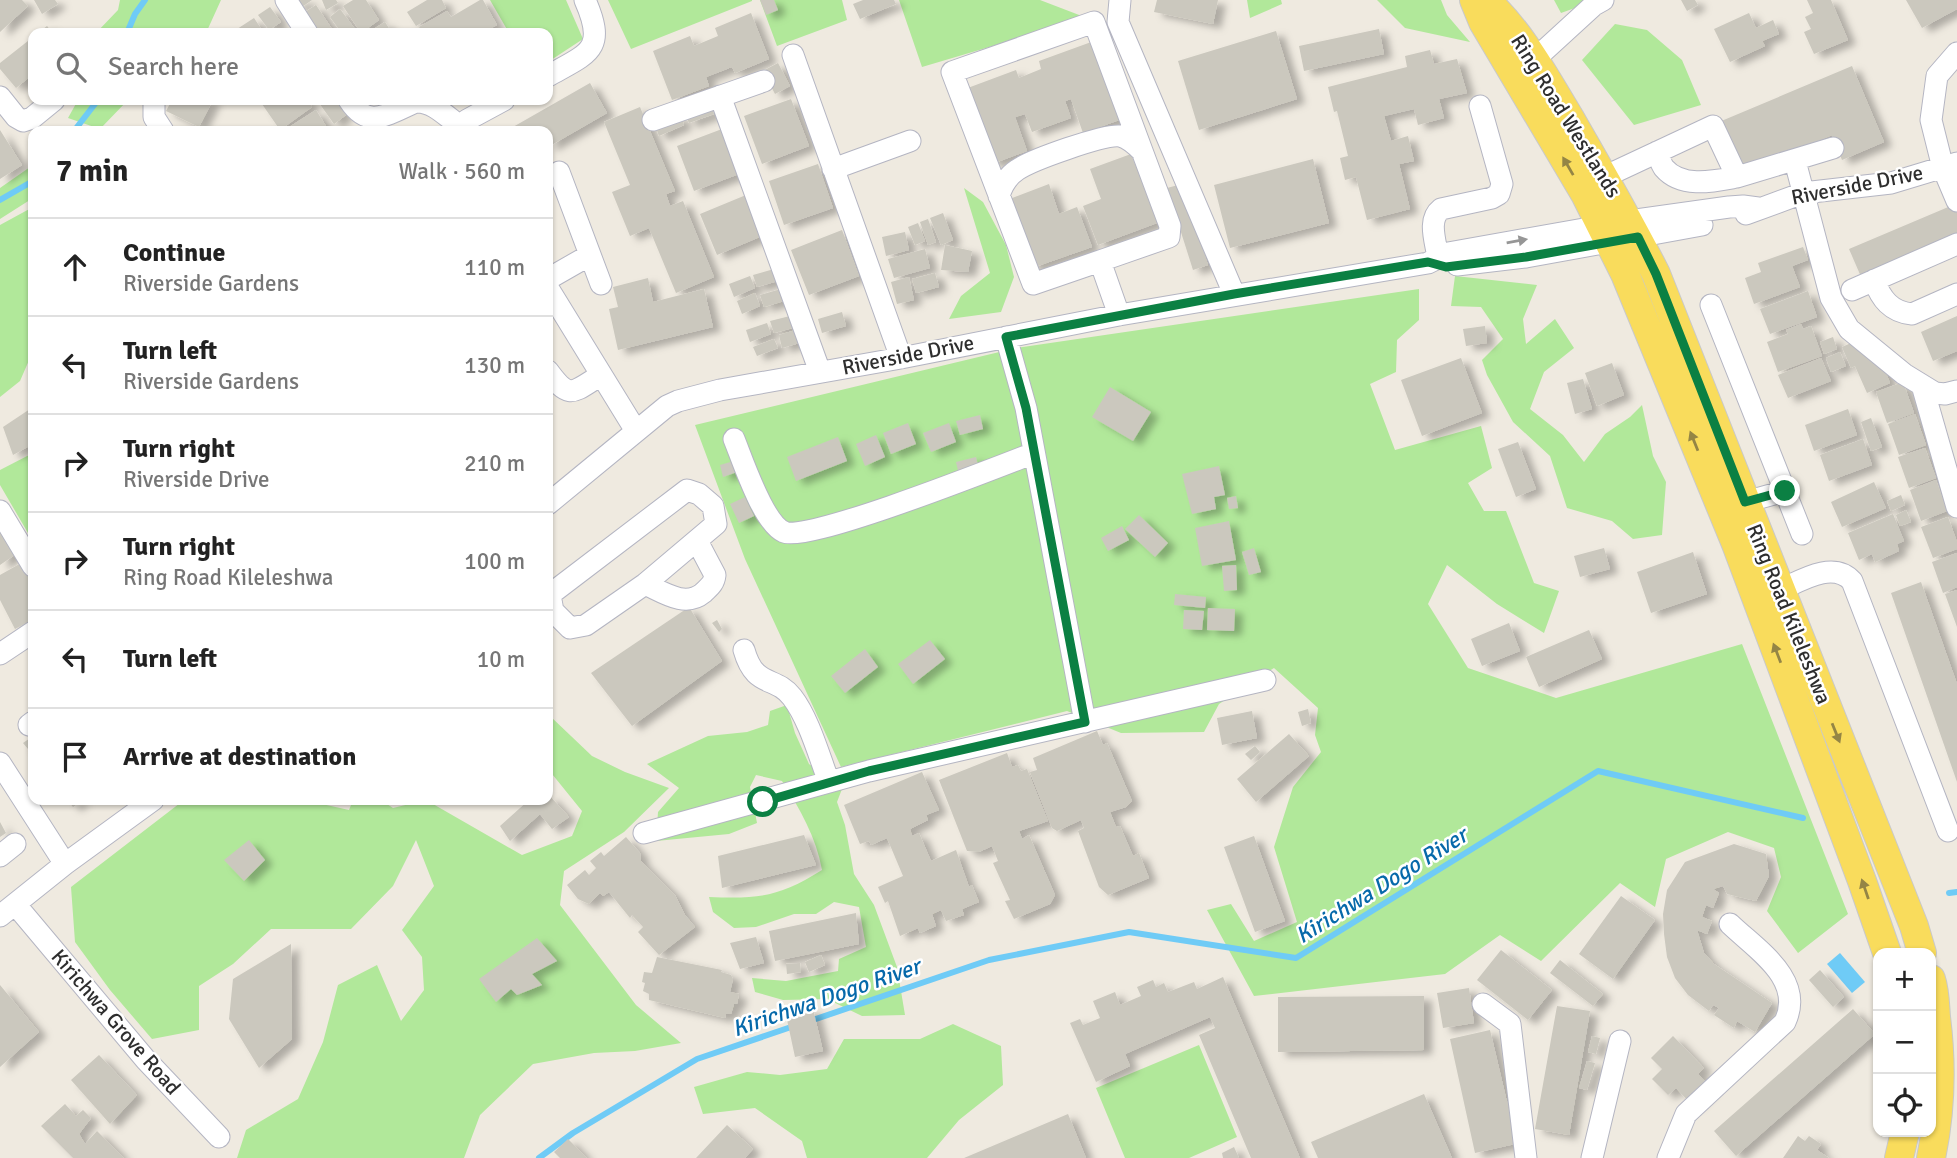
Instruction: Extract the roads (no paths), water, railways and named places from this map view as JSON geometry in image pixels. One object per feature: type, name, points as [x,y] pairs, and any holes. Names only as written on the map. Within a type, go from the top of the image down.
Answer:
[{"type":"main road","name":"Ring Road Westlands","points":[[1474,0],[1483,22],[1605,234]]},
{"type":"main road","name":"Ring Road Westlands","points":[[1486,0],[1499,12],[1535,59],[1634,229]]},
{"type":"main road","name":"Ring Road Kileleshwa","points":[[1634,229],[1656,274],[1921,948]]},
{"type":"main road","name":"Ring Road Kileleshwa","points":[[1605,234],[1625,274],[1736,544],[1885,948]]},
{"type":"main road","points":[[1931,1158],[1943,1065],[1935,1011]]},
{"type":"main road","points":[[1899,1158],[1904,1137]]},
{"type":"street","points":[[286,0],[304,28]]},
{"type":"street","points":[[553,73],[584,56],[594,42],[594,21],[585,0]]},
{"type":"street","points":[[1120,0],[1118,22],[1234,294]]},
{"type":"street","points":[[1535,59],[1594,5],[1604,0]]},
{"type":"street","points":[[1094,22],[1142,151],[1170,226],[1169,237],[1033,284],[952,72],[1094,22]]},
{"type":"street","points":[[1957,53],[1937,76],[1931,120],[1950,165],[1957,201]]},
{"type":"street","points":[[793,55],[901,358]]},
{"type":"street","points":[[653,120],[764,80]]},
{"type":"street","points":[[720,96],[820,372]]},
{"type":"street","points":[[0,97],[16,117],[23,121],[32,118],[48,105]]},
{"type":"street","points":[[154,105],[154,117],[160,126]]},
{"type":"street","points":[[353,105],[363,117],[372,119],[408,105]]},
{"type":"street","points":[[432,105],[457,126]]},
{"type":"street","points":[[462,126],[467,120],[495,105]]},
{"type":"street","points":[[1433,260],[1432,219],[1435,213],[1441,209],[1492,198],[1499,194],[1502,184],[1480,106]]},
{"type":"street","points":[[1604,177],[1713,126],[1737,177]]},
{"type":"street","points":[[999,196],[1002,186],[1017,170],[1096,140],[1119,136],[1131,141],[1142,151]]},
{"type":"street","points":[[833,169],[910,141]]},
{"type":"street","points":[[1657,152],[1664,168],[1683,179],[1701,183],[1737,177],[1833,148]]},
{"type":"street","points":[[1795,161],[1830,298],[1838,314],[1849,329],[1904,374],[1940,394],[1957,390]]},
{"type":"street","name":"Riverside Drive","points":[[553,500],[636,431],[678,401],[720,390],[1234,294],[1433,260],[1446,267],[1729,207],[1758,208],[1803,193],[1891,183],[1950,165]]},
{"type":"street","points":[[559,172],[601,284]]},
{"type":"street","points":[[1852,290],[1957,244]]},
{"type":"street","points":[[553,276],[590,255]]},
{"type":"street","points":[[1100,261],[1119,315]]},
{"type":"street","points":[[1874,280],[1887,305],[1905,313],[1912,314],[1957,294]]},
{"type":"street","points":[[553,296],[636,431]]},
{"type":"street","points":[[1711,305],[1802,534]]},
{"type":"street","points":[[1006,337],[1026,408],[1085,722]]},
{"type":"street","points":[[553,378],[560,388],[574,391],[601,375]]},
{"type":"street","points":[[1922,385],[1957,507]]},
{"type":"street","points":[[734,439],[766,513],[780,530],[792,534],[862,516],[1034,453]]},
{"type":"street","points":[[553,592],[687,491],[699,494],[713,506],[716,524],[645,584],[586,625],[570,628],[553,611]]},
{"type":"street","points":[[1745,502],[1785,491]]},
{"type":"street","points":[[0,511],[28,558]]},
{"type":"street","points":[[645,584],[681,600],[696,598],[713,584],[715,575],[697,541]]},
{"type":"street","points":[[1780,590],[1826,572],[1845,575],[1852,582],[1948,831]]},
{"type":"street","points":[[0,654],[28,635]]},
{"type":"street","points":[[744,650],[747,661],[756,674],[793,698],[829,782]]},
{"type":"street","points":[[644,832],[869,771],[1265,680]]},
{"type":"street","points":[[0,763],[65,864]]},
{"type":"street","points":[[7,910],[146,805]]},
{"type":"street","name":"Kirichwa Grove Road","points":[[7,910],[219,1137]]},
{"type":"street","points":[[1668,1158],[1686,1114],[1785,1022],[1790,1011],[1788,987],[1783,975],[1730,924]]},
{"type":"street","points":[[1483,1004],[1510,1024],[1526,1158]]},
{"type":"street","points":[[1592,1158],[1620,1041]]},
{"type":"water","points":[[1840,953],[1865,982],[1852,993],[1827,964]]},
{"type":"waterway","points":[[129,28],[145,0]]},
{"type":"waterway","points":[[78,126],[94,105]]},
{"type":"waterway","points":[[0,200],[28,184]]},
{"type":"waterway","name":"Kirichwa Dogo River","points":[[810,1021],[989,960],[1129,932],[1296,958],[1598,771],[1803,818]]},
{"type":"waterway","name":"Kirichwa Dogo River","points":[[1949,893],[1957,892]]},
{"type":"waterway","name":"Kirichwa Dogo River","points":[[539,1158],[573,1133],[697,1059],[797,1025]]}]
